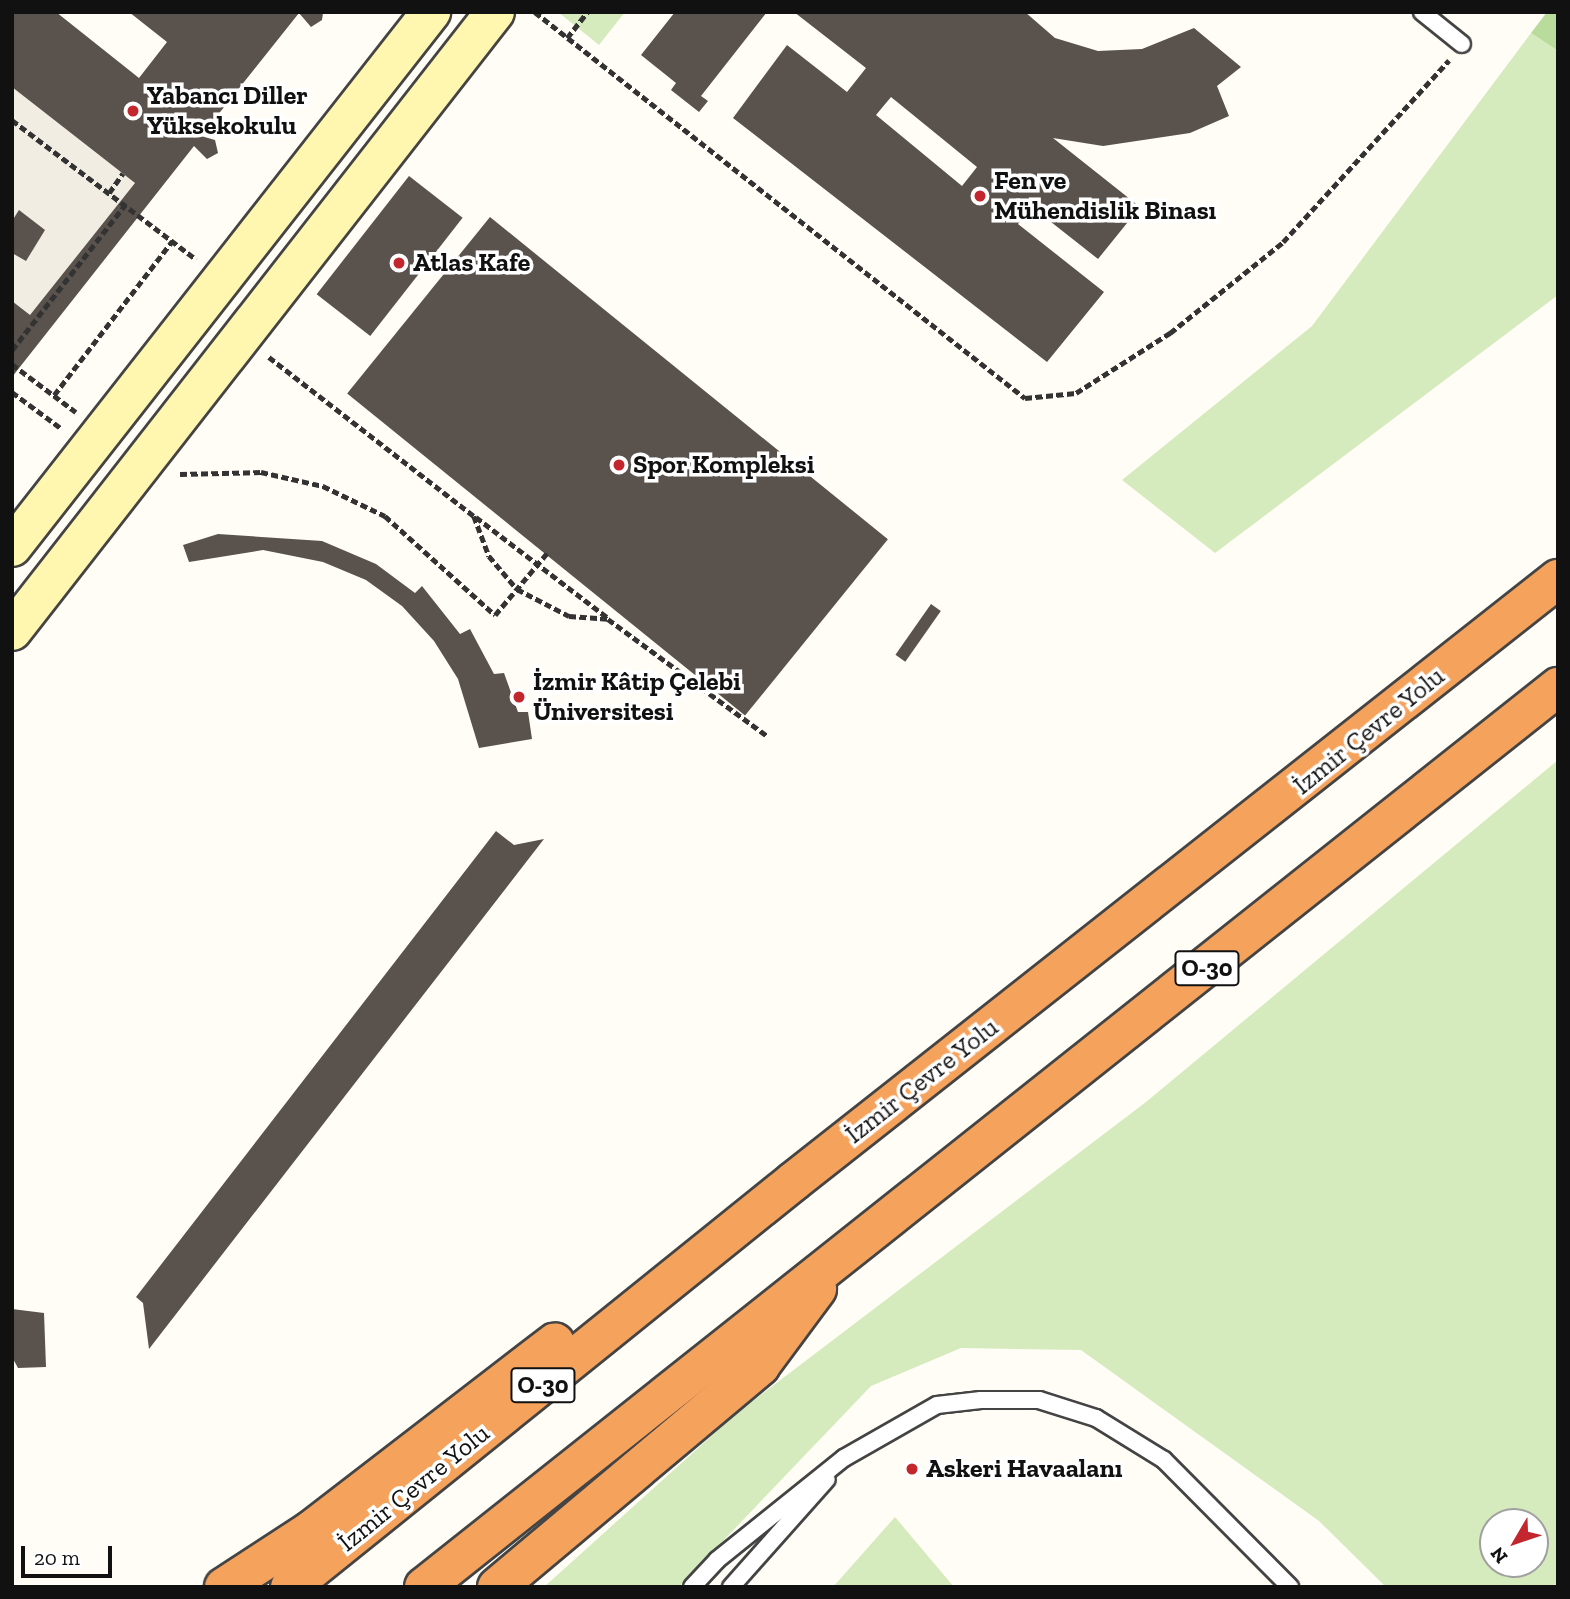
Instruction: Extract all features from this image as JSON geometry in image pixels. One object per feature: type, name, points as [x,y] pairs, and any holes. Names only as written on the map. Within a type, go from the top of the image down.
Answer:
[{"type":"highway","name":"İzmir Çevre Yolu","points":[[290,1587],[794,1181],[1558,579]]},
{"type":"highway","name":"O-30","points":[[424,1587],[852,1243],[1337,867],[1558,687]]},
{"type":"highway","points":[[224,1587],[310,1531],[685,1241],[794,1181]]},
{"type":"highway","points":[[497,1587],[760,1366],[852,1243]]},
{"type":"street","points":[[12,547],[431,12]]},
{"type":"street","points":[[12,631],[495,12]]},
{"type":"lane","points":[[1422,12],[1462,44]]},
{"type":"lane","points":[[692,1587],[717,1560],[844,1458],[937,1405],[1039,1400],[1096,1418],[1164,1460],[1290,1587]]},
{"type":"lane","points":[[731,1587],[797,1518],[844,1458]]},
{"type":"path","points":[[535,12],[1025,398],[1076,393],[1170,333],[1252,267],[1362,160],[1462,44]]},
{"type":"path","points":[[567,38],[587,12]]},
{"type":"path","points":[[1116,12],[1129,12]]},
{"type":"path","points":[[12,120],[222,279]]},
{"type":"path","points":[[109,193],[123,173]]},
{"type":"path","points":[[12,350],[125,205]]},
{"type":"path","points":[[54,395],[172,241]]},
{"type":"path","points":[[242,336],[608,619],[767,736]]},
{"type":"path","points":[[12,365],[54,395],[96,440]]},
{"type":"path","points":[[12,392],[96,440]]},
{"type":"path","points":[[122,491],[193,470],[261,472],[323,486],[385,516],[495,615],[547,553]]},
{"type":"path","points":[[474,516],[489,556],[517,589],[569,616],[608,619]]},
{"type":"green space","points":[[558,12],[625,12],[599,45]]},
{"type":"green space","points":[[1547,12],[1558,12],[1558,51],[1531,33]]},
{"type":"green space","points":[[1531,33],[1558,51],[1558,295],[1215,553],[1122,480],[1312,326]]},
{"type":"green space","points":[[1558,760],[1558,1587],[1386,1587],[1319,1521],[1081,1350],[961,1348],[871,1386],[679,1587],[544,1587],[737,1413],[1146,1102]]},
{"type":"green space","points":[[895,1517],[954,1587],[833,1587]]},
{"type":"shaded area","points":[[12,87],[135,183],[30,315],[12,301]]},
{"type":"building","name":"Yabancı Diller Yüksekokulu","points":[[12,12],[56,12],[139,78],[167,42],[129,12],[323,13],[322,20],[311,27],[299,13],[201,136],[215,140],[218,153],[207,159],[194,146],[12,377],[12,301],[30,315],[135,183],[12,87]]},
{"type":"building","points":[[675,12],[767,12],[701,96],[708,101],[699,112],[671,90],[676,83],[641,55]]},
{"type":"building","name":"Fen ve Mühendislik Binası","points":[[794,12],[1025,12],[1055,38],[1098,51],[1142,49],[1194,28],[1241,67],[1217,86],[1229,116],[1190,133],[1103,146],[1053,138],[1140,207],[1098,259],[1032,207],[1018,224],[1104,292],[1047,362],[733,118],[787,45],[847,92],[866,68]],"holes":[[[891,97],[977,167],[962,186],[876,115]]]},
{"type":"building","name":"Atlas Kafe","points":[[409,176],[463,218],[370,336],[317,294]]},
{"type":"building","points":[[19,210],[45,230],[26,261],[12,253],[12,221]]},
{"type":"building","name":"Spor Kompleksi","points":[[490,217],[888,539],[745,716],[347,393]]},
{"type":"building","points":[[218,534],[322,541],[376,564],[415,593],[422,586],[460,634],[470,629],[494,674],[504,673],[518,712],[528,712],[532,739],[479,748],[458,679],[434,641],[402,606],[366,580],[323,562],[263,550],[189,562],[183,545]]},
{"type":"building","points":[[931,604],[941,611],[905,662],[895,655]]},
{"type":"building","points":[[496,831],[514,845],[544,839],[149,1349],[143,1303],[136,1297]]},
{"type":"building","points":[[12,1309],[44,1313],[46,1367],[18,1368],[12,1357]]},
{"type":"place","name":"Yabancı Diller Yüksekokulu","points":[[133,111]]},
{"type":"place","name":"Fen ve Mühendislik Binası","points":[[980,196]]},
{"type":"place","name":"Atlas Kafe","points":[[399,263]]},
{"type":"place","name":"Spor Kompleksi","points":[[619,465]]},
{"type":"place","name":"İzmir Kâtip Çelebi Üniversitesi","points":[[519,697]]},
{"type":"place","name":"Askeri Havaalanı","points":[[912,1469]]}]
